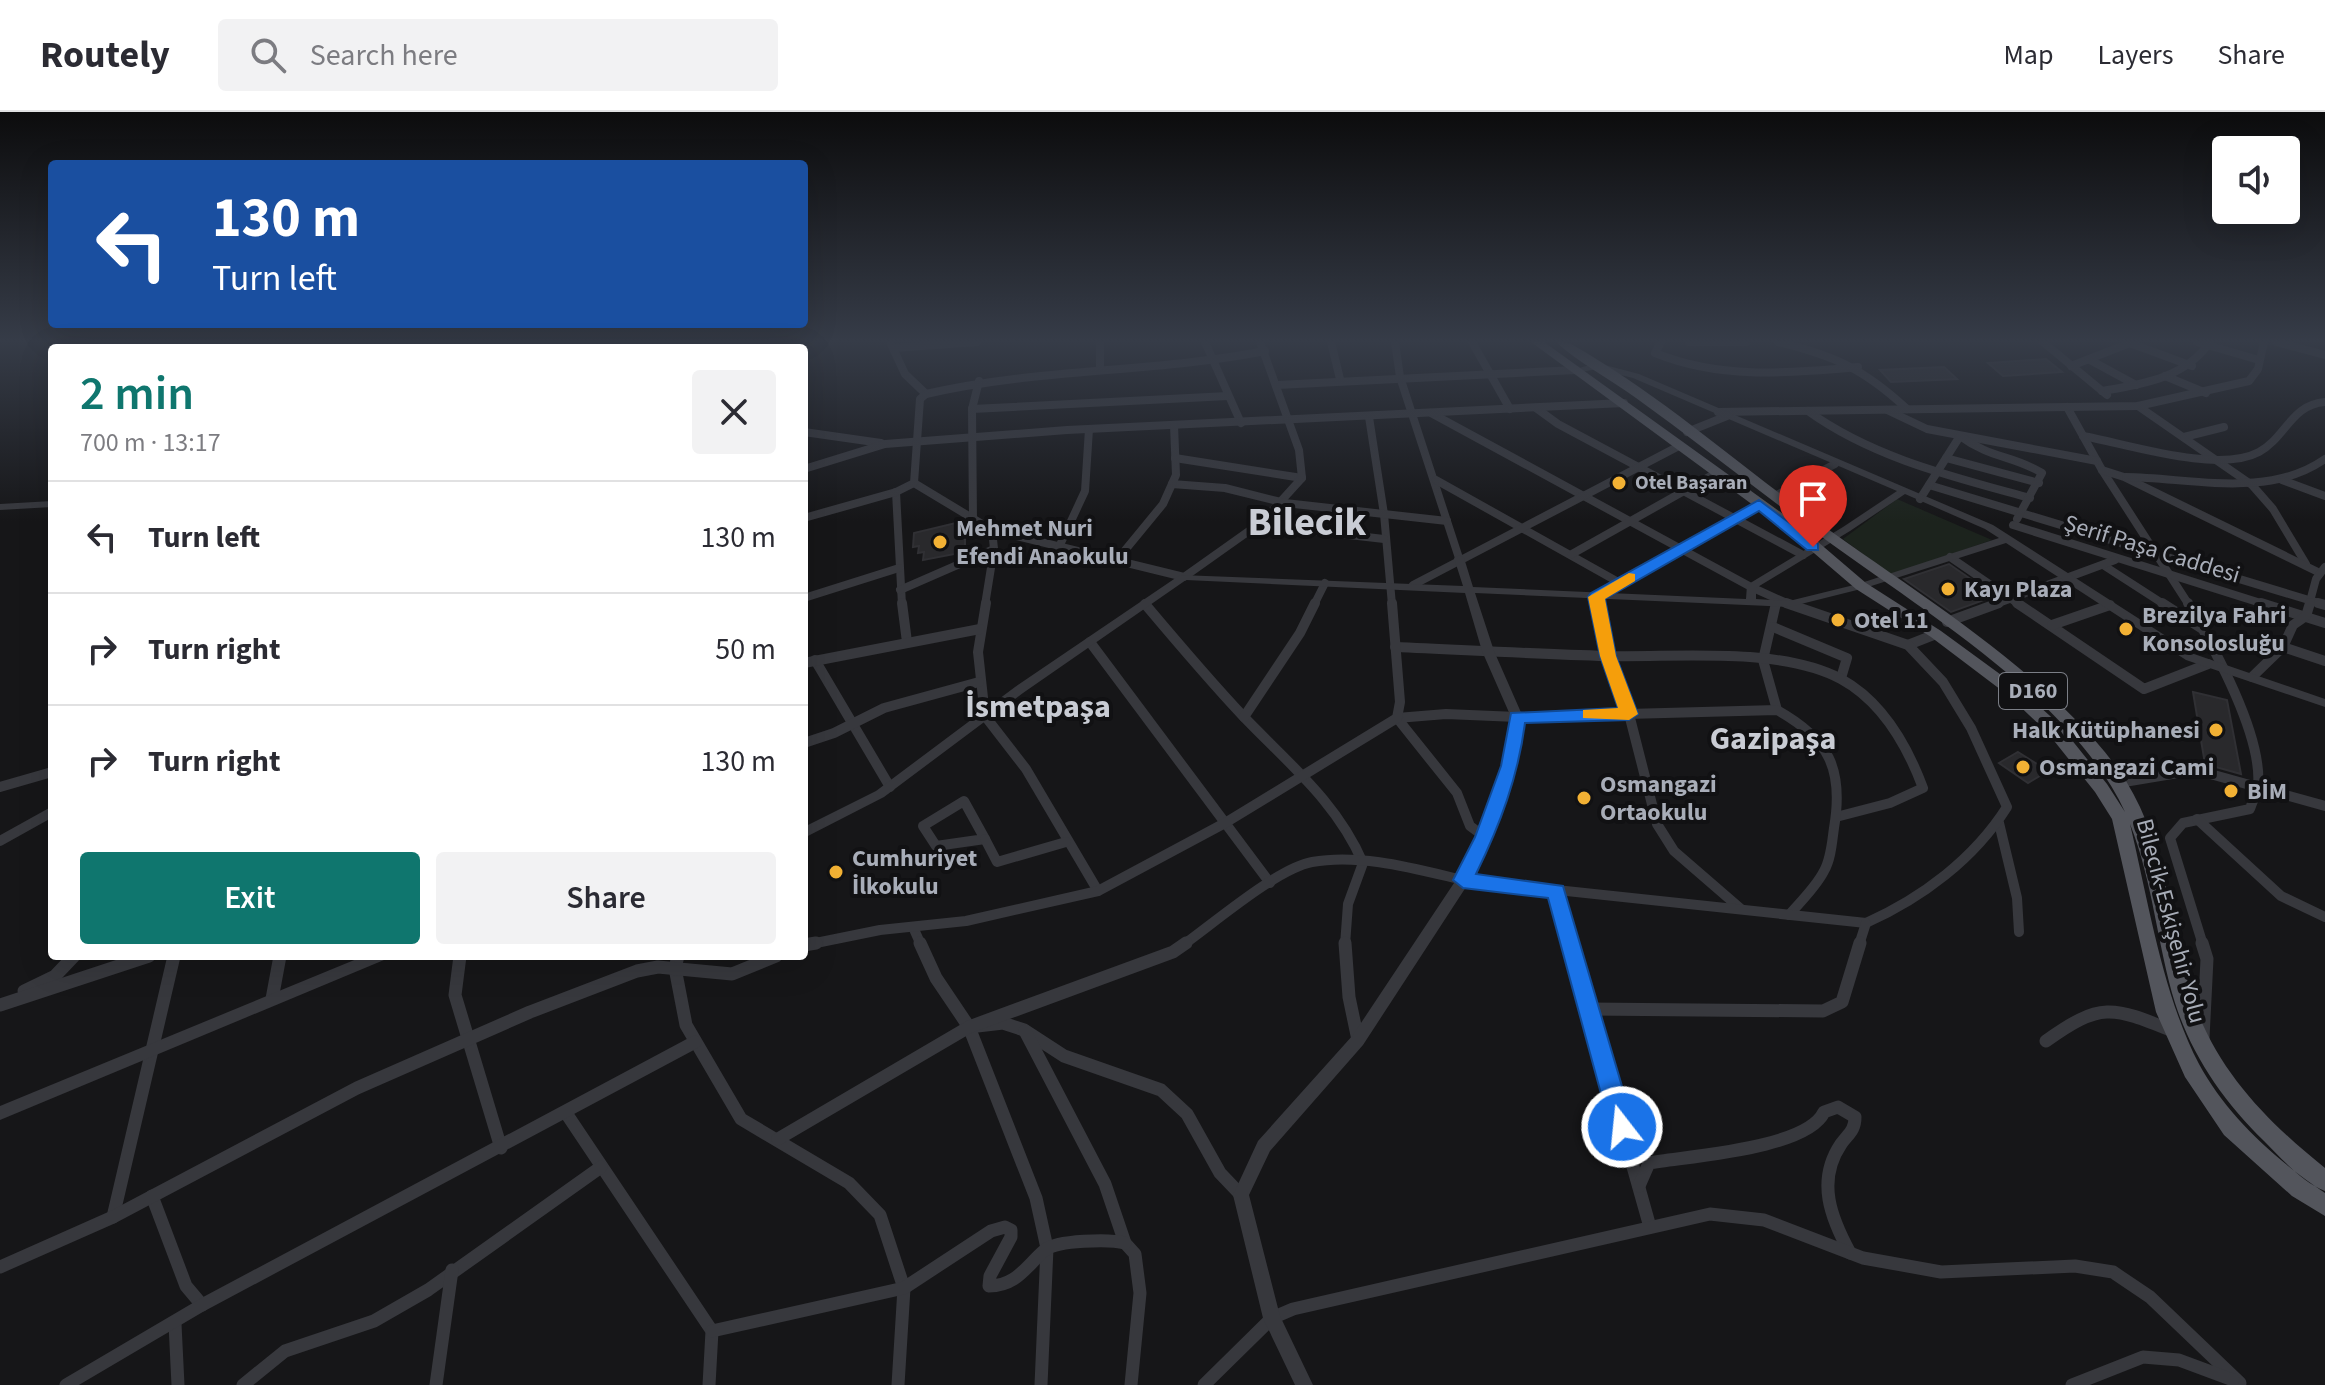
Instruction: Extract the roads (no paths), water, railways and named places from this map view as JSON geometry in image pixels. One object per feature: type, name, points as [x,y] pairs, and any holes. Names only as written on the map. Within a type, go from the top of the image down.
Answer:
[{"type":"main road","name":"Bilecik-Eskişehir Yolu","points":[[1639,401],[1683,439],[1716,473],[1759,505],[1808,551],[1861,586],[1941,628],[2064,718],[2118,783],[2152,861],[2186,1004],[2202,1045],[2241,1106],[2325,1182]]},
{"type":"main road","name":"Bilecik-Eskişehir Yolu","points":[[1624,403],[1775,496],[1888,578],[2053,728],[2101,788],[2120,818],[2166,1012],[2192,1071],[2231,1128],[2300,1189],[2325,1206]]},
{"type":"main road","points":[[2256,1150],[2325,1182]]},
{"type":"street","points":[[914,483],[920,401]]},
{"type":"street","points":[[973,520],[974,401]]},
{"type":"street","points":[[972,409],[1122,401]]},
{"type":"street","points":[[1231,401],[1241,423]]},
{"type":"street","points":[[808,831],[890,787],[985,716],[1261,525],[1285,503],[1302,478],[1299,450],[1282,401]]},
{"type":"street","points":[[1241,1195],[1264,1146],[1358,1040],[1463,880],[1485,837],[1510,766],[1517,717],[1466,591],[1436,480],[1429,467],[1410,401]]},
{"type":"street","points":[[1505,401],[1510,409]]},
{"type":"street","points":[[1693,401],[1989,527],[2190,657],[2325,705]]},
{"type":"street","points":[[1898,401],[1907,409]]},
{"type":"street","points":[[1413,585],[1459,558],[1582,496],[1722,414],[2117,404],[2138,406],[2162,401]]},
{"type":"street","points":[[2083,436],[2216,459],[2250,456],[2269,448],[2301,410],[2316,401]]},
{"type":"street","points":[[808,433],[885,444],[1089,429],[1624,403]]},
{"type":"street","points":[[2138,406],[2252,485],[2273,509],[2308,566]]},
{"type":"street","points":[[2067,407],[2099,466],[2173,577],[2225,667],[2250,737],[2258,785],[2250,809],[2183,823],[2170,838],[2207,959],[2202,1045]]},
{"type":"street","points":[[1536,408],[1636,466],[1808,551]]},
{"type":"street","points":[[1885,409],[1908,423],[2099,466],[2322,575],[2306,616],[2293,625],[2283,647],[2252,677]]},
{"type":"street","points":[[1808,411],[1824,425],[1937,472],[2030,498]]},
{"type":"street","points":[[778,1139],[969,1027],[1173,952],[1270,883],[1309,862],[1406,867],[1463,880],[1866,923],[1898,911],[1937,883],[1999,823],[2007,807],[1971,728],[1943,682],[1908,645],[1789,604],[1751,587],[1431,413]]},
{"type":"street","points":[[1369,417],[1384,514],[1400,702],[1397,718],[1457,793],[1470,826],[1485,837]]},
{"type":"street","points":[[1117,560],[1163,504],[1176,475],[1174,425]]},
{"type":"street","points":[[2184,437],[2224,427]]},
{"type":"street","points":[[1059,547],[1082,508],[1088,488],[1089,429]]},
{"type":"street","points":[[914,483],[992,530],[1184,577],[1789,604],[1888,578],[2007,539],[2042,473],[2039,469],[1983,453],[1960,436]]},
{"type":"street","points":[[1920,499],[1960,436]]},
{"type":"street","points":[[808,468],[885,444]]},
{"type":"street","points":[[1175,458],[1302,478]]},
{"type":"street","points":[[1946,458],[2039,483]]},
{"type":"street","points":[[2124,477],[2164,476],[2252,485],[2311,471],[2325,459]]},
{"type":"street","points":[[1775,496],[1835,464]]},
{"type":"street","points":[[1572,554],[1716,473]]},
{"type":"street","points":[[1436,480],[1620,583]]},
{"type":"street","points":[[2282,480],[2325,496]]},
{"type":"street","points":[[808,517],[896,492],[914,483]]},
{"type":"street","points":[[1172,484],[1225,488],[1285,503],[1447,521]]},
{"type":"street","points":[[1929,485],[2020,514],[2156,551],[2169,559],[2325,605]]},
{"type":"street","points":[[1751,587],[1808,551],[1834,540],[1903,491]]},
{"type":"street","points":[[896,492],[900,590],[907,642]]},
{"type":"street","points":[[0,507],[48,504]]},
{"type":"street","points":[[1596,597],[1759,505]]},
{"type":"street","points":[[1261,525],[1384,539]]},
{"type":"street","name":"Şerif Paşa Caddesi","points":[[2013,525],[2115,560],[2325,623]]},
{"type":"street","points":[[992,530],[994,549],[980,629],[979,682],[985,716],[1026,769],[1066,842],[1098,891]]},
{"type":"street","points":[[900,590],[994,549]]},
{"type":"street","points":[[1950,557],[2144,689],[2208,664]]},
{"type":"street","points":[[1908,645],[1941,628],[2115,560]]},
{"type":"street","points":[[2103,565],[2203,629]]},
{"type":"street","points":[[808,597],[899,568]]},
{"type":"street","points":[[1244,717],[1300,633],[1325,583]]},
{"type":"street","points":[[1751,587],[1751,602]]},
{"type":"street","points":[[1596,597],[1608,656],[1629,714],[1657,824],[1674,851],[1700,877],[1743,910]]},
{"type":"street","points":[[1776,603],[1773,627],[1763,660],[1777,710]]},
{"type":"street","points":[[1145,604],[1244,717],[1303,774],[1354,837],[1363,863],[1356,876],[1345,923],[1347,967],[1358,1040]]},
{"type":"street","points":[[2052,625],[2110,605]]},
{"type":"street","points":[[1773,627],[1847,658],[1841,678]]},
{"type":"street","points":[[890,787],[809,662],[980,629]]},
{"type":"street","points":[[1090,642],[1270,883]]},
{"type":"street","points":[[1395,647],[1763,660],[1827,672],[1841,678],[1885,715],[1911,751],[1923,788],[1890,803],[1836,817]]},
{"type":"street","points":[[2283,647],[2325,661]]},
{"type":"street","points":[[808,741],[884,708],[979,682]]},
{"type":"street","points":[[808,944],[966,921],[1098,891],[1225,823],[1397,718],[1446,714],[1517,717],[1777,710],[1801,721],[1818,736],[1838,773],[1836,817],[1826,869],[1789,915]]},
{"type":"street","points":[[2118,783],[2196,770],[2325,806]]},
{"type":"street","points":[[0,787],[48,773]]},
{"type":"street","points":[[985,839],[936,846],[923,826],[964,801],[985,839],[997,862],[1066,842]]},
{"type":"street","points":[[0,841],[48,814]]},
{"type":"street","points":[[2197,819],[2281,896],[2325,917]]},
{"type":"street","points":[[1999,823],[2017,898],[2019,932]]},
{"type":"street","points":[[1556,891],[1650,1227]]},
{"type":"street","points":[[1589,1009],[1823,1011],[1842,1002],[1866,923]]},
{"type":"street","points":[[913,927],[936,978],[969,1027],[1036,1198],[1047,1248],[1041,1385]]},
{"type":"street","points":[[0,1004],[55,976],[70,960]]},
{"type":"street","points":[[0,1004],[137,960]]},
{"type":"street","points":[[113,1217],[173,960]]},
{"type":"street","points":[[272,999],[279,960]]},
{"type":"street","points":[[0,1113],[369,960]]},
{"type":"street","points":[[459,960],[455,995],[501,1148]]},
{"type":"street","points":[[0,1267],[113,1217],[357,1088],[470,1038],[637,971],[676,962],[732,974],[766,960]]},
{"type":"street","points":[[676,962],[686,1025],[741,1119],[849,1183],[880,1215],[904,1288],[898,1385]]},
{"type":"street","points":[[2046,1041],[2084,1015],[2099,1013],[2137,1017],[2175,1032]]},
{"type":"street","points":[[969,1027],[1003,1023],[1024,1030],[1064,1056],[1161,1090],[1187,1114],[1220,1173],[1241,1195],[1272,1318],[1304,1385]]},
{"type":"street","points":[[1024,1030],[1105,1184],[1125,1243],[1135,1254],[1140,1293],[1131,1385]]},
{"type":"street","points":[[66,1385],[175,1324],[202,1305],[695,1042]]},
{"type":"street","points":[[1639,1186],[1649,1163],[1784,1140],[1819,1123],[1824,1112],[1838,1107],[1855,1117],[1855,1128],[1842,1141],[1826,1171],[1826,1193],[1836,1229],[1850,1253]]},
{"type":"street","points":[[566,1113],[712,1331],[709,1385]]},
{"type":"street","points":[[243,1385],[285,1351],[374,1321],[428,1290],[601,1167]]},
{"type":"street","points":[[152,1196],[186,1286],[202,1305]]},
{"type":"street","points":[[1204,1385],[1272,1318],[1293,1309],[1710,1214],[1764,1220],[1850,1253],[1941,1272],[2075,1266],[2113,1272],[2150,1297],[2242,1384]]},
{"type":"street","points":[[712,1331],[904,1288],[991,1231],[1005,1227],[1011,1230],[1011,1237],[990,1276],[989,1286],[998,1287],[1031,1269],[1047,1248],[1109,1239],[1125,1243]]},
{"type":"street","points":[[436,1385],[452,1270]]},
{"type":"street","points":[[175,1324],[178,1385]]},
{"type":"street","points":[[2072,1385],[2143,1357],[2179,1360],[2242,1384]]},
{"type":"place","name":"Otel Başaran","points":[[1619,483]]},
{"type":"place","name":"Mehmet Nuri Efendi Anaokulu","points":[[940,542]]},
{"type":"place","name":"Kayı Plaza","points":[[1948,589]]},
{"type":"place","name":"Otel 11","points":[[1838,620]]},
{"type":"place","name":"Brezilya Fahri Konsolosluğu","points":[[2126,629]]},
{"type":"place","name":"Halk Kütüphanesi","points":[[2216,730]]},
{"type":"place","name":"Osmangazi Cami","points":[[2023,767]]},
{"type":"place","name":"BİM","points":[[2231,791]]},
{"type":"place","name":"Osmangazi Ortaokulu","points":[[1584,798]]},
{"type":"place","name":"Cumhuriyet İlkokulu","points":[[836,872]]},
{"type":"district","name":"Bilecik","points":[[1307,522]]},
{"type":"district","name":"İsmetpaşa","points":[[1038,707]]},
{"type":"district","name":"Gazipaşa","points":[[1773,739]]}]
